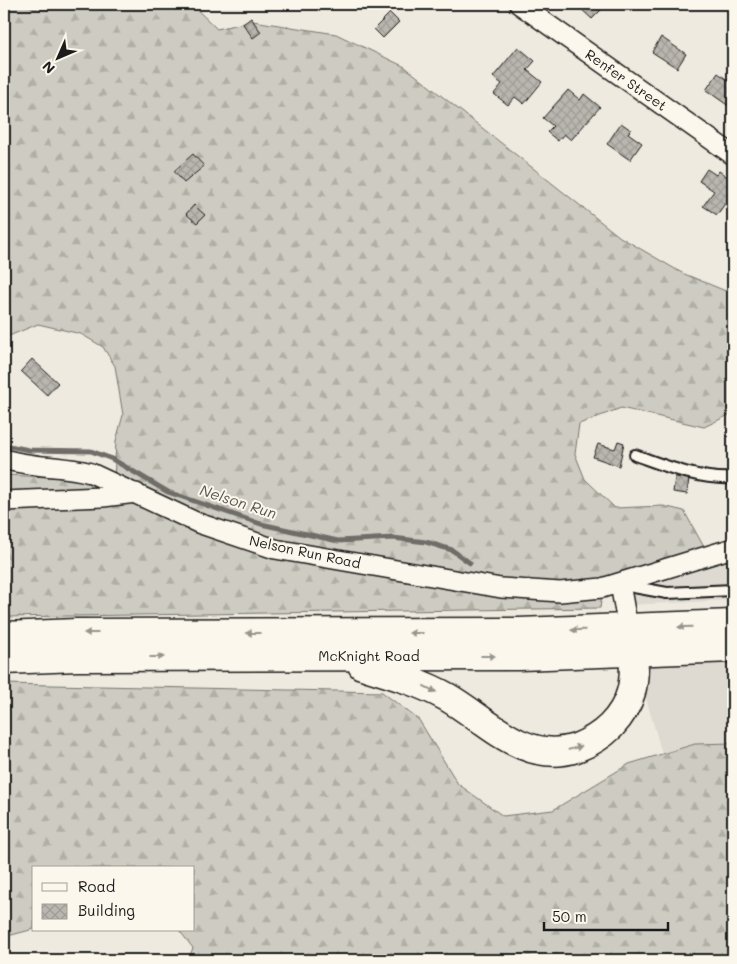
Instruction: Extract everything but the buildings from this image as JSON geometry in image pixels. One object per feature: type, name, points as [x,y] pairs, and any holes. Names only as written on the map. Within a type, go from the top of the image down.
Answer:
[{"type":"highway","name":"McKnight Road","points":[[4,660],[86,657],[334,656],[630,641],[733,624]]},
{"type":"highway","name":"McKnight Road","points":[[4,636],[86,633],[519,632],[733,648]]},
{"type":"highway","points":[[334,656],[399,676],[432,689],[519,744],[545,752],[558,752],[584,745],[597,738],[616,720],[629,699],[635,676],[630,641]]},
{"type":"street","name":"Renfer Street","points":[[522,4],[733,154]]},
{"type":"street","name":"Nelson Run Road","points":[[4,459],[20,464],[72,468],[90,473],[226,534],[284,550],[510,589],[560,592],[620,584],[733,548]]},
{"type":"street","points":[[4,501],[103,498],[136,493]]},
{"type":"street","points":[[620,584],[630,641]]},
{"type":"lane","points":[[635,455],[669,467],[715,479],[733,478]]},
{"type":"lane","points":[[620,584],[667,593],[733,590]]},
{"type":"shaded area","points":[[733,557],[733,600],[628,605],[628,589]]},
{"type":"shaded area","points":[[733,648],[733,743],[695,744],[662,754],[633,653]]},
{"type":"green space","points":[[4,4],[191,4],[217,29],[253,21],[336,34],[405,67],[620,237],[682,273],[733,294],[733,413],[704,427],[621,408],[579,424],[575,454],[585,479],[615,508],[663,506],[684,511],[704,547],[604,581],[600,608],[4,617],[4,475],[71,478],[108,488],[114,482],[116,441],[123,415],[115,366],[103,347],[81,334],[38,324],[4,338]]},
{"type":"green space","points":[[4,684],[382,692],[419,720],[458,784],[503,816],[553,810],[629,764],[695,744],[733,743],[733,960],[188,960],[193,948],[181,932],[195,932],[195,866],[32,866],[32,930],[4,937]]},
{"type":"waterway","name":"Nelson Run","points":[[4,445],[29,450],[91,451],[112,459],[168,492],[261,524],[338,541],[393,538],[426,542],[452,550],[470,563]]}]
